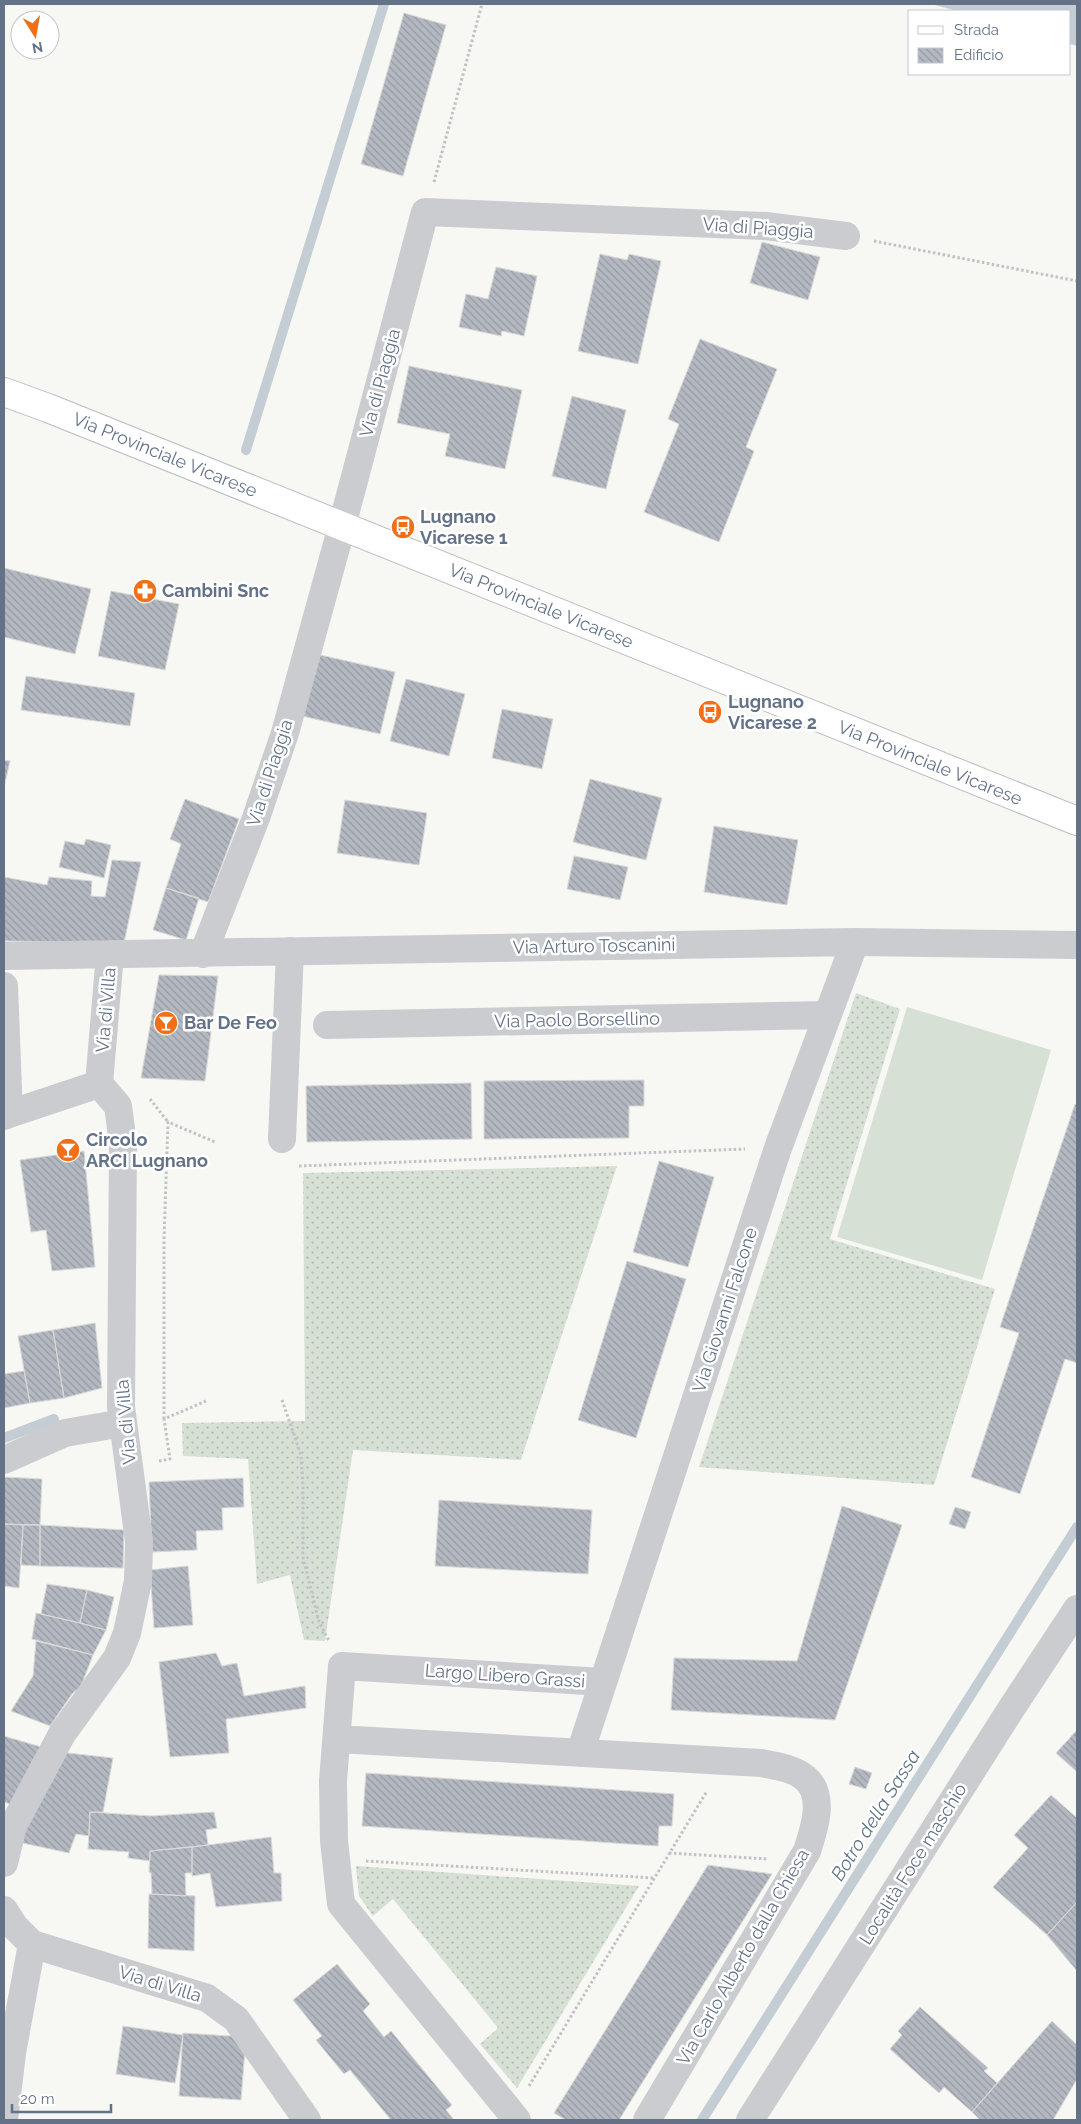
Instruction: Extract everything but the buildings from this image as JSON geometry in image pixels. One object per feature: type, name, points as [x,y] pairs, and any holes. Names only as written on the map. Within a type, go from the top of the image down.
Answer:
[{"type":"main road","name":"Via Provinciale Vicarese","points":[[4,392],[1077,821]]},
{"type":"street","name":"Via di Piaggia","points":[[203,954],[256,818],[285,733],[425,212],[765,226],[846,236]]},
{"type":"street","name":"Via Arturo Toscanini","points":[[4,956],[855,942],[1077,944]]},
{"type":"street","name":"Via Giovanni Falcone","points":[[603,1682],[778,1148],[826,1015],[855,942]]},
{"type":"street","points":[[282,1139],[290,951]]},
{"type":"street","name":"Via di Villa","points":[[4,1863],[13,1826],[62,1734],[117,1658],[127,1633],[138,1581],[138,1542],[121,1407],[123,1144],[118,1106],[99,1084],[110,954]]},
{"type":"street","points":[[4,986],[6,1115],[99,1084]]},
{"type":"street","name":"Via Paolo Borsellino","points":[[327,1025],[826,1015]]},
{"type":"street","points":[[4,1460],[65,1433],[123,1423]]},
{"type":"street","name":"Località Foce maschio","points":[[750,2120],[1011,1709],[1077,1609]]},
{"type":"street","points":[[342,1666],[334,1782],[336,1859],[341,1904],[514,2118]]},
{"type":"street","name":"Largo Libero Grassi","points":[[342,1666],[603,1682],[580,1753]]},
{"type":"street","points":[[337,1740],[580,1753]]},
{"type":"street","name":"Via Carlo Alberto dalla Chiesa","points":[[580,1753],[774,1765],[790,1769],[806,1778],[812,1786],[815,1796],[817,1819],[807,1851],[647,2120]]},
{"type":"street","name":"Via di Villa","points":[[4,1910],[15,1927],[32,1944],[207,1998],[236,2019],[307,2120]]},
{"type":"street","points":[[4,2120],[12,2053],[32,1944]]},
{"type":"path","points":[[425,212],[482,4]]},
{"type":"path","points":[[846,236],[1077,281]]},
{"type":"path","points":[[150,1100],[168,1122],[215,1142]]},
{"type":"path","points":[[129,1466],[170,1459],[164,1419],[164,1239],[168,1122]]},
{"type":"path","points":[[294,1166],[778,1148]]},
{"type":"path","points":[[282,1400],[301,1455],[303,1557],[320,1622],[342,1666]]},
{"type":"path","points":[[164,1419],[206,1401]]},
{"type":"path","points":[[514,2118],[654,1878],[726,1761]]},
{"type":"path","points":[[670,1853],[801,1861]]},
{"type":"path","points":[[336,1859],[654,1878]]},
{"type":"shaded area","points":[[931,4],[1077,4],[1077,46],[1071,44],[1071,10],[953,10]]},
{"type":"shaded area","points":[[856,993],[900,1009],[830,1239],[995,1289],[934,1485],[699,1467]]},
{"type":"shaded area","points":[[907,1007],[1051,1050],[982,1280],[837,1237]]},
{"type":"shaded area","points":[[617,1166],[521,1460],[353,1450],[325,1641],[304,1640],[290,1575],[257,1584],[248,1459],[183,1456],[182,1423],[305,1421],[303,1173]]},
{"type":"shaded area","points":[[356,1866],[639,1886],[517,2088],[480,2044],[498,2028],[393,1899],[373,1916],[359,1896]]},
{"type":"waterway","points":[[246,450],[384,4]]},
{"type":"waterway","points":[[4,1438],[54,1419]]},
{"type":"waterway","name":"Botro della Sassa","points":[[702,2120],[1077,1527]]},
{"type":"place","name":"Lugnano Vicarese 1","points":[[403,527]]},
{"type":"place","name":"Cambini Snc","points":[[145,591]]},
{"type":"place","name":"Lugnano Vicarese 2","points":[[710,712]]},
{"type":"place","name":"Bar De Feo","points":[[166,1023]]},
{"type":"place","name":"Circolo ARCI Lugnano","points":[[68,1150]]}]
